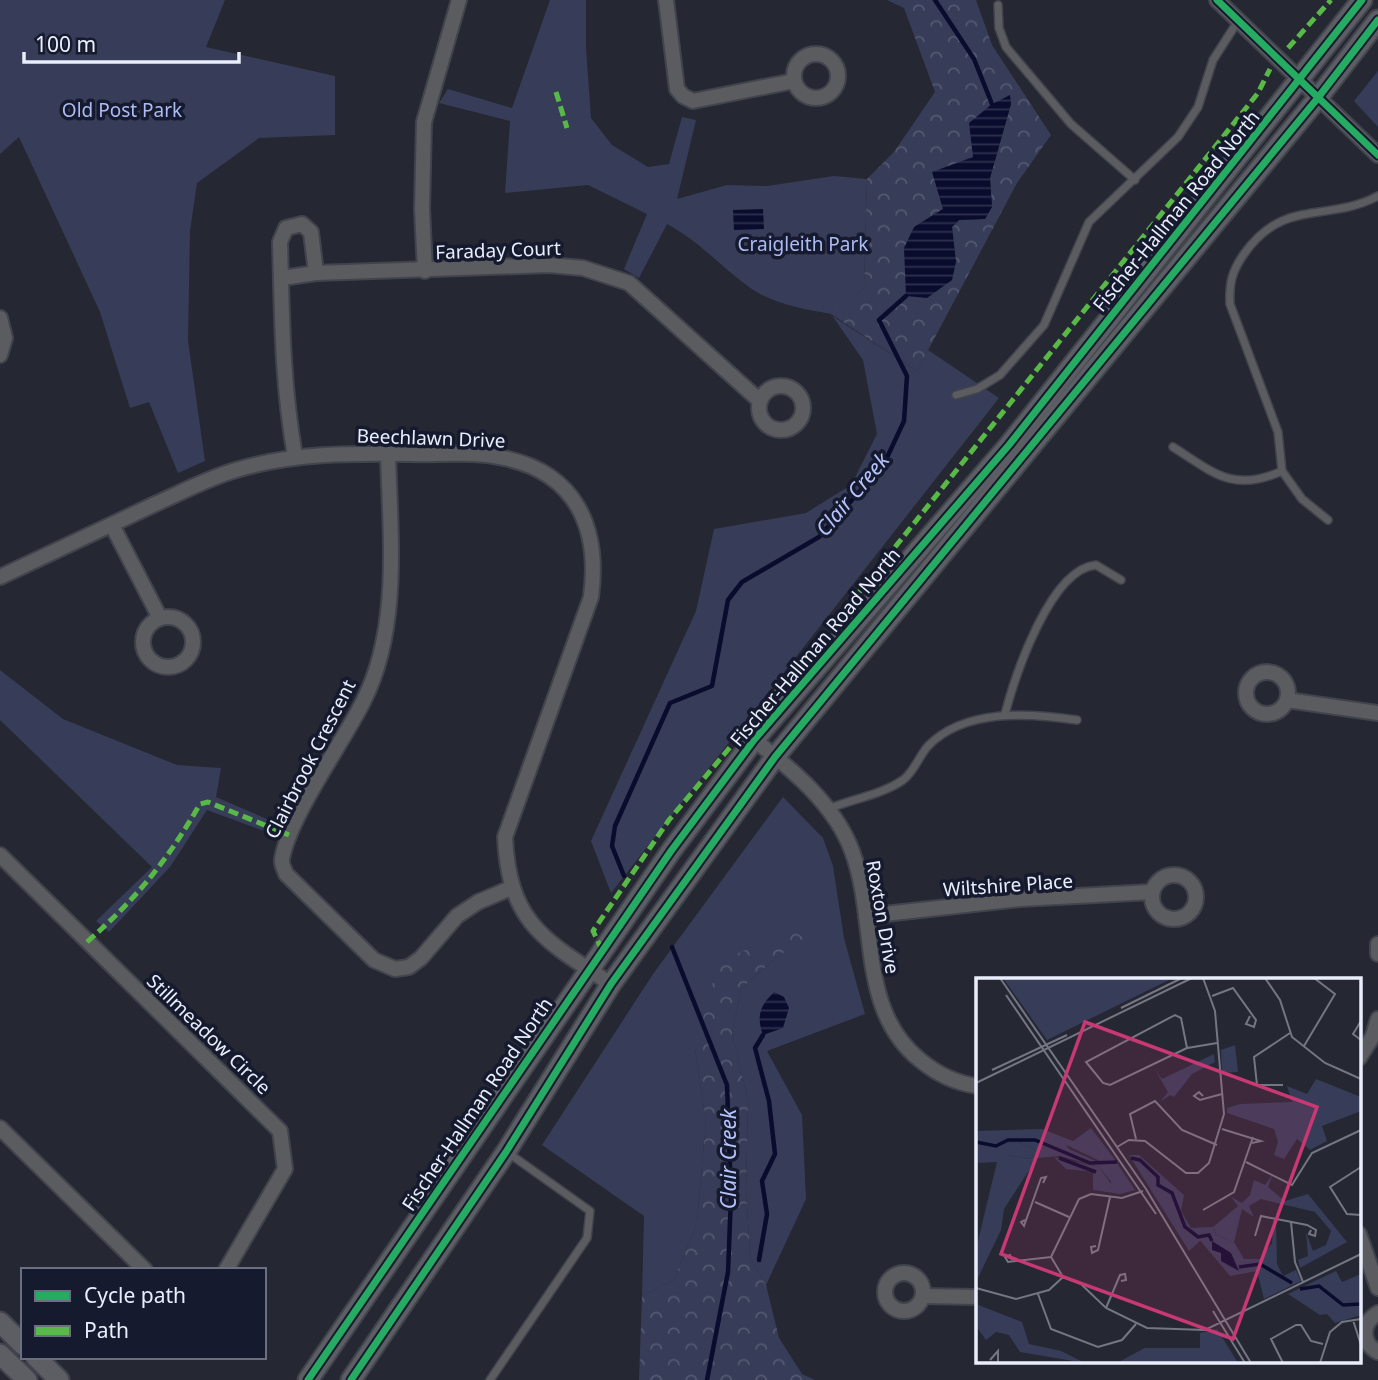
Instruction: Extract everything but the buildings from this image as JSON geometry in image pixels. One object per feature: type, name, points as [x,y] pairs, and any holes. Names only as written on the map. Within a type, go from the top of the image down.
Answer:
[{"type":"main road","name":"Fischer-Hallman Road North","points":[[306,1380],[671,851],[754,740],[1009,445],[1362,0]]},
{"type":"main road","name":"Fischer-Hallman Road North","points":[[351,1380],[506,1152],[611,984],[775,757],[1317,99],[1378,20]]},
{"type":"main road","points":[[0,1322],[21,1343]]},
{"type":"main road","points":[[0,1354],[27,1380]]},
{"type":"main road","points":[[38,1359],[59,1380]]},
{"type":"street","points":[[425,271],[422,209],[424,122],[460,0]]},
{"type":"street","points":[[666,0],[677,89],[682,96],[693,101],[794,81]]},
{"type":"street","points":[[1217,0],[1378,155]]},
{"type":"street","points":[[295,456],[284,391],[280,242],[286,228],[302,223],[312,232],[316,272]]},
{"type":"street","name":"Faraday Court","points":[[282,278],[316,272],[425,271],[549,265],[606,274],[629,283],[760,401]]},
{"type":"street","points":[[0,318],[5,338],[0,355]]},
{"type":"street","name":"Clairbrook Crescent","points":[[388,454],[391,527],[389,590],[385,628],[377,663],[365,700],[289,835],[281,863],[286,874],[374,960],[395,969],[409,967],[421,958],[457,916],[478,902],[511,888]]},
{"type":"street","name":"Beechlawn Drive","points":[[0,577],[235,470],[295,456],[491,456],[532,465],[555,480],[574,500],[588,526],[596,563],[591,597],[505,836],[511,888],[530,922],[563,953],[611,984]]},
{"type":"street","points":[[112,525],[160,618]]},
{"type":"street","points":[[1287,700],[1378,713]]},
{"type":"street","name":"Roxton Drive","points":[[754,740],[827,809],[852,850],[862,883],[876,988],[886,1022],[908,1051],[934,1072],[962,1084],[976,1086]]},
{"type":"street","name":"Stillmeadow Circle","points":[[0,855],[280,1131],[285,1169],[227,1268]]},
{"type":"street","name":"Wiltshire Place","points":[[866,916],[1020,899],[1152,892]]},
{"type":"street","points":[[1378,944],[1378,954]]},
{"type":"street","points":[[1360,1056],[1373,1036],[1378,1019]]},
{"type":"street","points":[[0,1128],[143,1268]]},
{"type":"street","points":[[1360,1237],[1378,1288]]},
{"type":"street","points":[[923,1296],[976,1297]]},
{"type":"street","points":[[1378,1313],[1369,1319],[1364,1331],[1368,1345],[1378,1352]]},
{"type":"lane","points":[[998,5],[999,28],[1006,47],[1071,124],[1135,180]]},
{"type":"lane","points":[[956,395],[977,389],[1000,375],[1044,325],[1089,222],[1135,180],[1185,127],[1198,107],[1213,60],[1238,21]]},
{"type":"lane","points":[[1328,520],[1302,499],[1282,471],[1278,432],[1230,304],[1229,284],[1235,268],[1250,245],[1281,219],[1339,208],[1378,196]]},
{"type":"lane","points":[[1173,447],[1221,478],[1243,482],[1262,480],[1282,471]]},
{"type":"lane","points":[[1004,714],[1018,665],[1064,584],[1083,567],[1096,565],[1121,580]]},
{"type":"lane","points":[[827,809],[887,789],[906,778],[928,746],[943,734],[1004,714],[1032,714],[1077,720]]},
{"type":"lane","points":[[490,1380],[587,1238],[590,1211],[506,1152]]},
{"type":"green space","name":"Old Post Park","points":[[0,0],[225,0],[206,47],[335,76],[335,135],[259,138],[197,183],[190,231],[188,341],[205,461],[178,473],[149,402],[130,408],[100,312],[19,137],[0,154]]},
{"type":"green space","name":"Craigleith Park","points":[[550,0],[586,0],[591,118],[612,145],[648,167],[669,164],[682,117],[696,120],[677,199],[727,185],[767,186],[834,176],[867,179],[864,288],[831,315],[778,302],[749,287],[689,238],[667,224],[639,278],[624,269],[647,214],[588,185],[505,193],[510,121],[439,103],[448,89],[512,108]]},
{"type":"green space","points":[[887,0],[976,0],[992,45],[1051,135],[1017,183],[917,371],[831,314],[864,288],[867,179],[894,152],[935,92],[904,8]],"holes":[[[1009,96],[1011,104],[990,178],[992,207],[985,219],[959,220],[952,227],[956,262],[914,227],[943,209]]]},
{"type":"green space","points":[[1378,71],[1378,127],[1354,101]]},
{"type":"green space","points":[[832,316],[917,371],[928,350],[999,398],[611,893],[591,841],[696,611],[714,529],[806,513],[851,485],[877,434],[863,360]]},
{"type":"green space","points":[[0,670],[63,719],[177,765],[221,768],[216,797],[276,823],[272,834],[207,810],[170,867],[109,932],[96,921],[152,867],[0,720]]},
{"type":"green space","points":[[783,797],[823,838],[833,866],[844,938],[865,1014],[767,1051],[802,1115],[806,1199],[766,1285],[750,1257],[746,1190],[748,1100],[732,1033],[741,989],[773,960],[804,938],[730,957],[695,1049],[706,1121],[697,1223],[674,1280],[642,1296],[644,1216],[542,1145],[653,974]]},
{"type":"green space","points":[[790,930],[805,938],[773,960],[741,989],[732,1033],[748,1100],[746,1190],[750,1257],[766,1285],[779,1338],[802,1374],[815,1380],[639,1380],[642,1296],[674,1280],[697,1223],[706,1121],[695,1049],[717,967],[730,957]]},
{"type":"shaded area","points":[[1010,95],[1011,104],[990,178],[992,207],[985,219],[959,220],[952,227],[956,262],[952,280],[927,298],[906,296],[904,248],[914,227],[943,209],[932,172],[973,157],[969,123],[992,104]]},
{"type":"shaded area","points":[[763,209],[764,229],[734,230],[733,210]]},
{"type":"shaded area","points":[[774,992],[784,997],[789,1008],[783,1028],[763,1035],[761,1012]]},
{"type":"waterway","name":"Clair Creek","points":[[935,0],[974,59],[992,104]]},
{"type":"waterway","name":"Clair Creek","points":[[624,876],[612,846],[615,826],[670,703],[712,686],[728,600],[742,582],[819,537],[884,464],[904,421],[907,376],[879,320],[906,296]]},
{"type":"waterway","name":"Clair Creek","points":[[672,947],[727,1085],[731,1196],[728,1272],[707,1380]]},
{"type":"waterway","points":[[759,1260],[767,1214],[762,1181],[775,1154],[769,1101],[755,1048],[763,1035]]},
{"type":"marked path","points":[[1288,48],[1331,0]]},
{"type":"marked path","points":[[602,950],[593,931],[669,820],[836,621],[1258,93],[1270,69]]},
{"type":"marked path","points":[[556,92],[567,128]]},
{"type":"marked path","points":[[87,942],[150,878],[200,804],[208,802],[289,835]]},
{"type":"cycle path","points":[[1217,0],[1378,155]]},
{"type":"cycle path","points":[[308,1380],[671,851],[754,740],[1009,445],[1362,0]]},
{"type":"cycle path","points":[[351,1380],[506,1152],[611,984],[775,757],[1317,99],[1378,20]]}]
